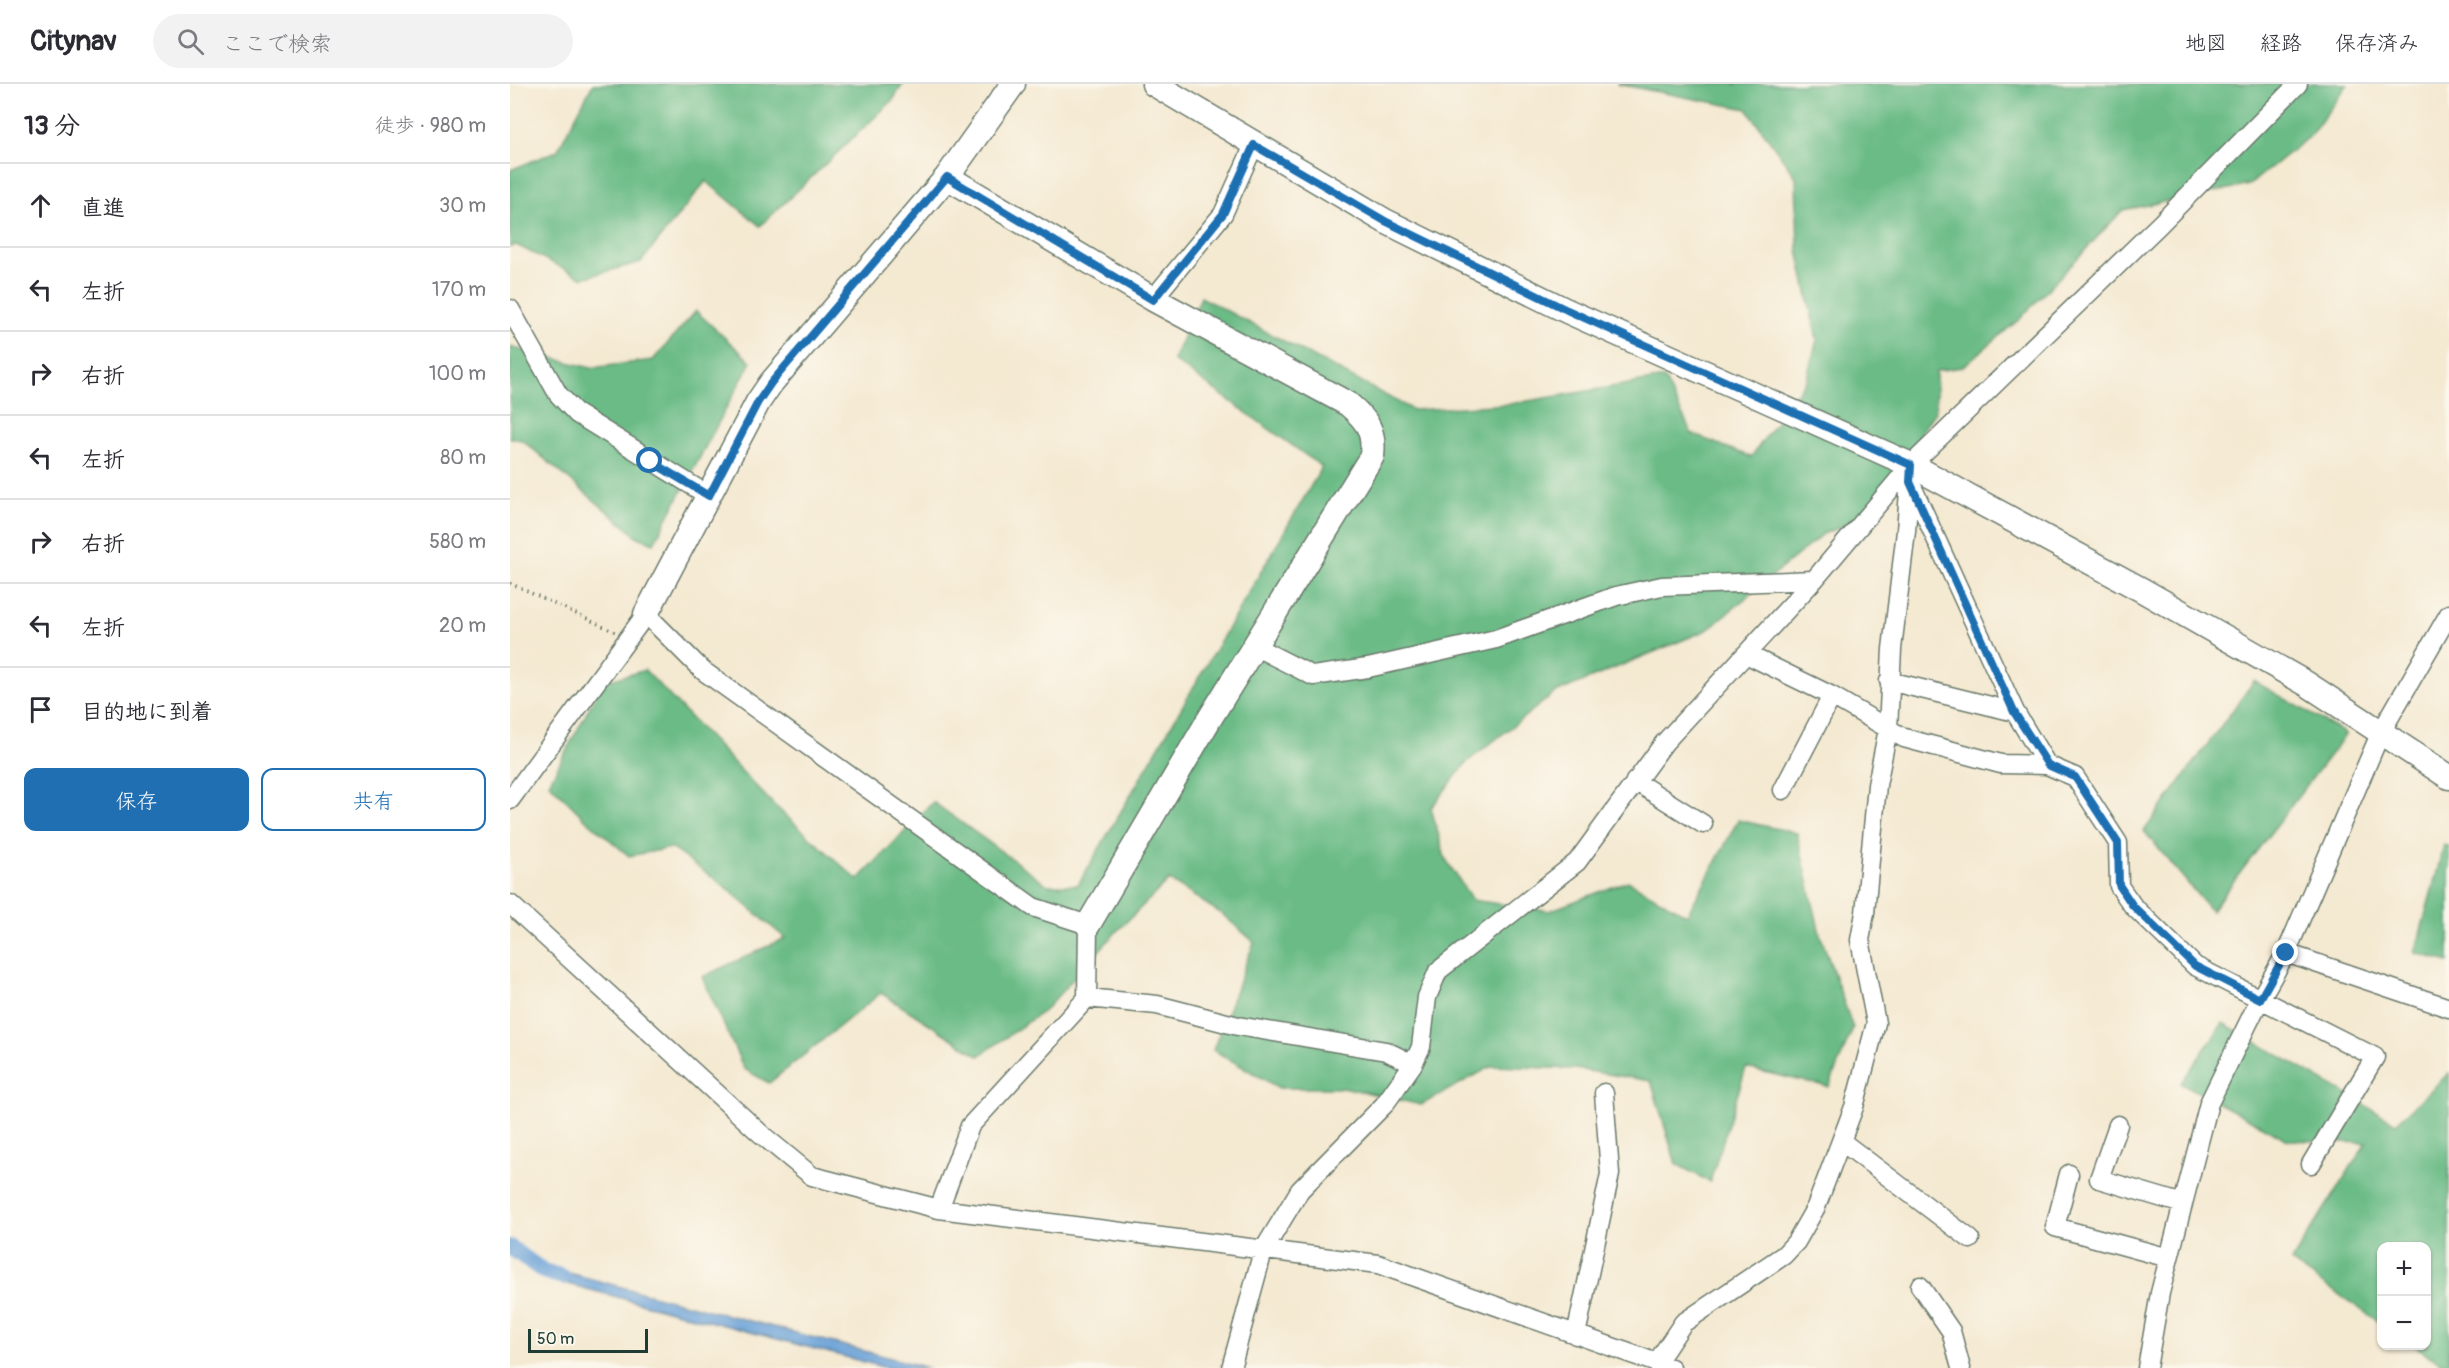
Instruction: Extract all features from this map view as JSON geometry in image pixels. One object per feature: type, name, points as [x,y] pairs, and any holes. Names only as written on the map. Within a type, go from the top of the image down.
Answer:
[{"type":"street","points":[[510,800],[630,639],[646,614],[758,402],[771,383],[947,177],[1013,84]]},
{"type":"street","points":[[1154,84],[1385,221],[1911,474],[2142,590],[2297,678],[2449,777]]},
{"type":"street","points":[[1231,1368],[1263,1251],[1300,1190],[1384,1105],[1413,1064],[1421,1047],[1427,997],[1438,971],[1577,862],[1664,743],[1911,474],[2298,84]]},
{"type":"street","points":[[1153,300],[1223,214],[1254,145]]},
{"type":"street","points":[[939,1209],[970,1126],[1087,998],[1088,925],[1254,646],[1372,456],[1374,440],[1364,417],[1348,404],[1153,300],[947,177]]},
{"type":"street","points":[[510,309],[558,394],[577,414],[709,496]]},
{"type":"street","points":[[510,904],[761,1134],[812,1176],[939,1209],[1378,1264],[1664,1365],[1683,1323],[1784,1255],[1796,1242],[1816,1207],[1854,1107],[1876,1023],[1860,940],[1877,785],[1888,729],[1889,681],[1911,474]]},
{"type":"street","points":[[1911,474],[2014,712],[2048,765]]},
{"type":"street","points":[[1254,646],[1313,676],[1368,668],[1496,639],[1616,596],[1662,586],[1814,580]]},
{"type":"street","points":[[646,614],[702,669],[1024,900],[1034,907],[1088,925]]},
{"type":"street","points":[[2147,1368],[2160,1293],[2209,1103],[2260,999],[2286,953],[2380,734],[2449,614]]},
{"type":"street","points":[[1746,654],[1832,696],[1904,738],[2001,764],[2048,765],[2075,777],[2118,843],[2119,885],[2133,906],[2195,966],[2375,1057],[2311,1164]]},
{"type":"street","points":[[1889,681],[2014,712]]},
{"type":"street","points":[[1783,790],[1832,696]]},
{"type":"street","points":[[1635,780],[1703,824]]},
{"type":"street","points":[[2286,953],[2449,1008]]},
{"type":"street","points":[[1087,998],[1156,1005],[1238,1026],[1386,1052],[1413,1064]]},
{"type":"street","points":[[1576,1335],[1610,1174],[1604,1094]]},
{"type":"street","points":[[2118,1125],[2099,1179],[2183,1204]]},
{"type":"street","points":[[1841,1141],[1970,1239]]},
{"type":"street","points":[[2069,1174],[2055,1227],[2169,1258]]},
{"type":"street","points":[[1920,1286],[1951,1330],[1961,1368]]},
{"type":"path","points":[[510,583],[630,639]]},
{"type":"green space","points":[[593,84],[903,84],[893,100],[760,226],[706,181],[641,262],[583,278],[516,245],[510,247],[510,170],[557,151]]},
{"type":"green space","points":[[1617,84],[2348,84],[2311,135],[2249,185],[2123,210],[2021,318],[1962,367],[1936,371],[1936,410],[1867,517],[1823,534],[1707,630],[1555,693],[1467,762],[1431,808],[1445,858],[1472,900],[1549,911],[1628,881],[1687,915],[1738,820],[1797,833],[1820,934],[1853,1028],[1829,1087],[1746,1068],[1710,1182],[1676,1164],[1651,1081],[1575,1069],[1492,1066],[1421,1105],[1347,1088],[1279,1088],[1213,1050],[1254,942],[1222,914],[1169,880],[1118,930],[1045,1010],[979,1056],[881,993],[769,1083],[744,1069],[702,977],[785,938],[724,886],[671,848],[629,856],[585,819],[549,783],[603,682],[645,670],[774,805],[858,880],[933,802],[1048,885],[1078,885],[1322,467],[1173,360],[1201,297],[1413,410],[1510,404],[1664,378],[1692,434],[1751,457],[1806,381],[1817,340],[1798,250],[1796,177],[1747,109]]},
{"type":"green space","points":[[696,311],[751,362],[654,543],[638,537],[522,440],[510,438],[510,347],[591,368],[653,360]]},
{"type":"green space","points":[[2254,681],[2346,734],[2211,911],[2144,831]]},
{"type":"green space","points":[[2444,845],[2449,847],[2449,962],[2415,953]]},
{"type":"green space","points":[[2223,1023],[2396,1123],[2449,1073],[2449,1368],[2421,1350],[2431,1350],[2431,1242],[2377,1242],[2377,1320],[2291,1262],[2366,1143],[2288,1140],[2181,1083]]},
{"type":"water","points":[[546,1267],[929,1368],[887,1368],[541,1277]]},
{"type":"waterway","points":[[510,1247],[543,1271],[563,1277]]},
{"type":"route","points":[[650,461],[709,496],[758,402],[771,383],[947,177],[1153,300],[1223,214],[1254,145],[1385,221],[1567,310],[1911,465],[1910,482],[2014,712],[2048,765],[2075,777],[2118,843],[2119,885],[2133,906],[2195,966],[2260,999],[2286,953]]}]
